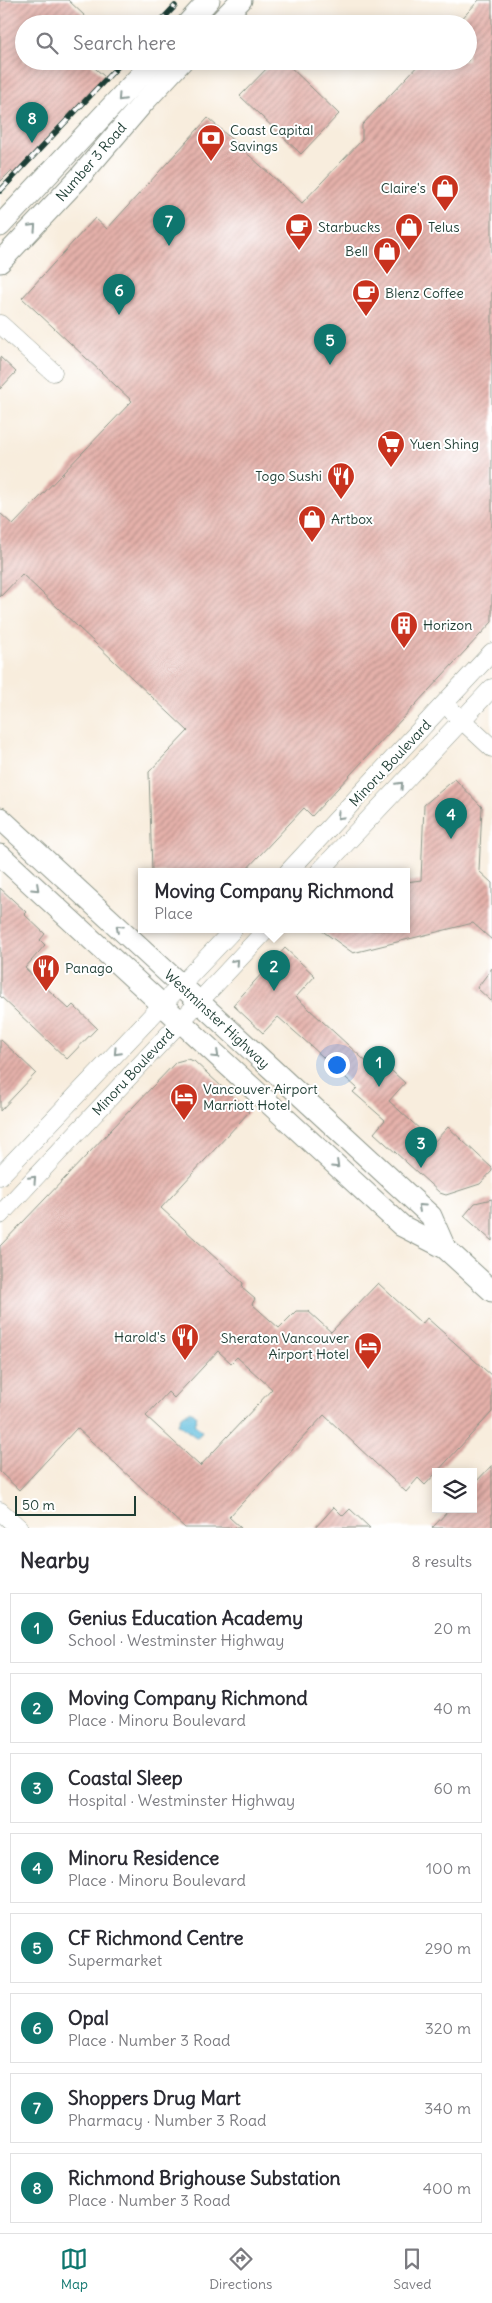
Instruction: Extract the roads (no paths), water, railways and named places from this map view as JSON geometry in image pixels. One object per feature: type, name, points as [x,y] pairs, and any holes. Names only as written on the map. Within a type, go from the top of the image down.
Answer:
[{"type":"main road","points":[[195,15],[209,0]]},
{"type":"main road","points":[[227,15],[241,0]]},
{"type":"main road","name":"Number 3 Road","points":[[0,226],[146,70]]},
{"type":"main road","name":"Number 3 Road","points":[[0,262],[78,180],[174,70]]},
{"type":"main road","name":"Westminster Highway","points":[[0,818],[431,1216],[445,1248]]},
{"type":"main road","name":"Westminster Highway","points":[[0,855],[402,1226],[445,1248],[492,1291]]},
{"type":"street","points":[[0,324],[53,372]]},
{"type":"street","name":"Minoru Boulevard","points":[[292,868],[492,652]]},
{"type":"street","name":"Minoru Boulevard","points":[[323,868],[492,688]]},
{"type":"street","points":[[445,704],[492,748]]},
{"type":"street","name":"Minoru Boulevard","points":[[0,1176],[230,933]]},
{"type":"street","name":"Minoru Boulevard","points":[[0,1215],[263,933]]},
{"type":"street","points":[[0,1511],[19,1528]]},
{"type":"water","points":[[190,1410],[197,1416],[194,1424],[202,1431],[197,1438],[178,1424],[181,1416]]},
{"type":"railway","points":[[166,15],[175,6]]},
{"type":"railway","points":[[0,191],[114,70]]},
{"type":"place","name":"Richmond Brighouse Substation","points":[[32,143]]},
{"type":"place","name":"Coast Capital Savings","points":[[211,162]]},
{"type":"place","name":"Claire's","points":[[445,212]]},
{"type":"place","name":"Shoppers Drug Mart","points":[[169,246]]},
{"type":"place","name":"Starbucks","points":[[299,251]]},
{"type":"place","name":"Telus","points":[[409,251]]},
{"type":"place","name":"Bell","points":[[387,275]]},
{"type":"place","name":"Opal","points":[[119,315]]},
{"type":"place","name":"Blenz Coffee","points":[[366,317]]},
{"type":"place","name":"CF Richmond Centre","points":[[330,365]]},
{"type":"place","name":"Yuen Shing","points":[[391,468]]},
{"type":"place","name":"Togo Sushi","points":[[341,500]]},
{"type":"place","name":"Artbox","points":[[312,543]]},
{"type":"place","name":"Horizon","points":[[404,649]]},
{"type":"place","name":"Minoru Residence","points":[[451,839]]},
{"type":"place","name":"Moving Company Richmond","points":[[274,991]]},
{"type":"place","name":"Panago","points":[[46,992]]},
{"type":"place","name":"Genius Education Academy","points":[[379,1087]]},
{"type":"place","name":"Vancouver Airport Marriott Hotel","points":[[184,1121]]},
{"type":"place","name":"Coastal Sleep","points":[[421,1168]]},
{"type":"place","name":"Harold's","points":[[185,1361]]},
{"type":"place","name":"Sheraton Vancouver Airport Hotel","points":[[368,1370]]}]
